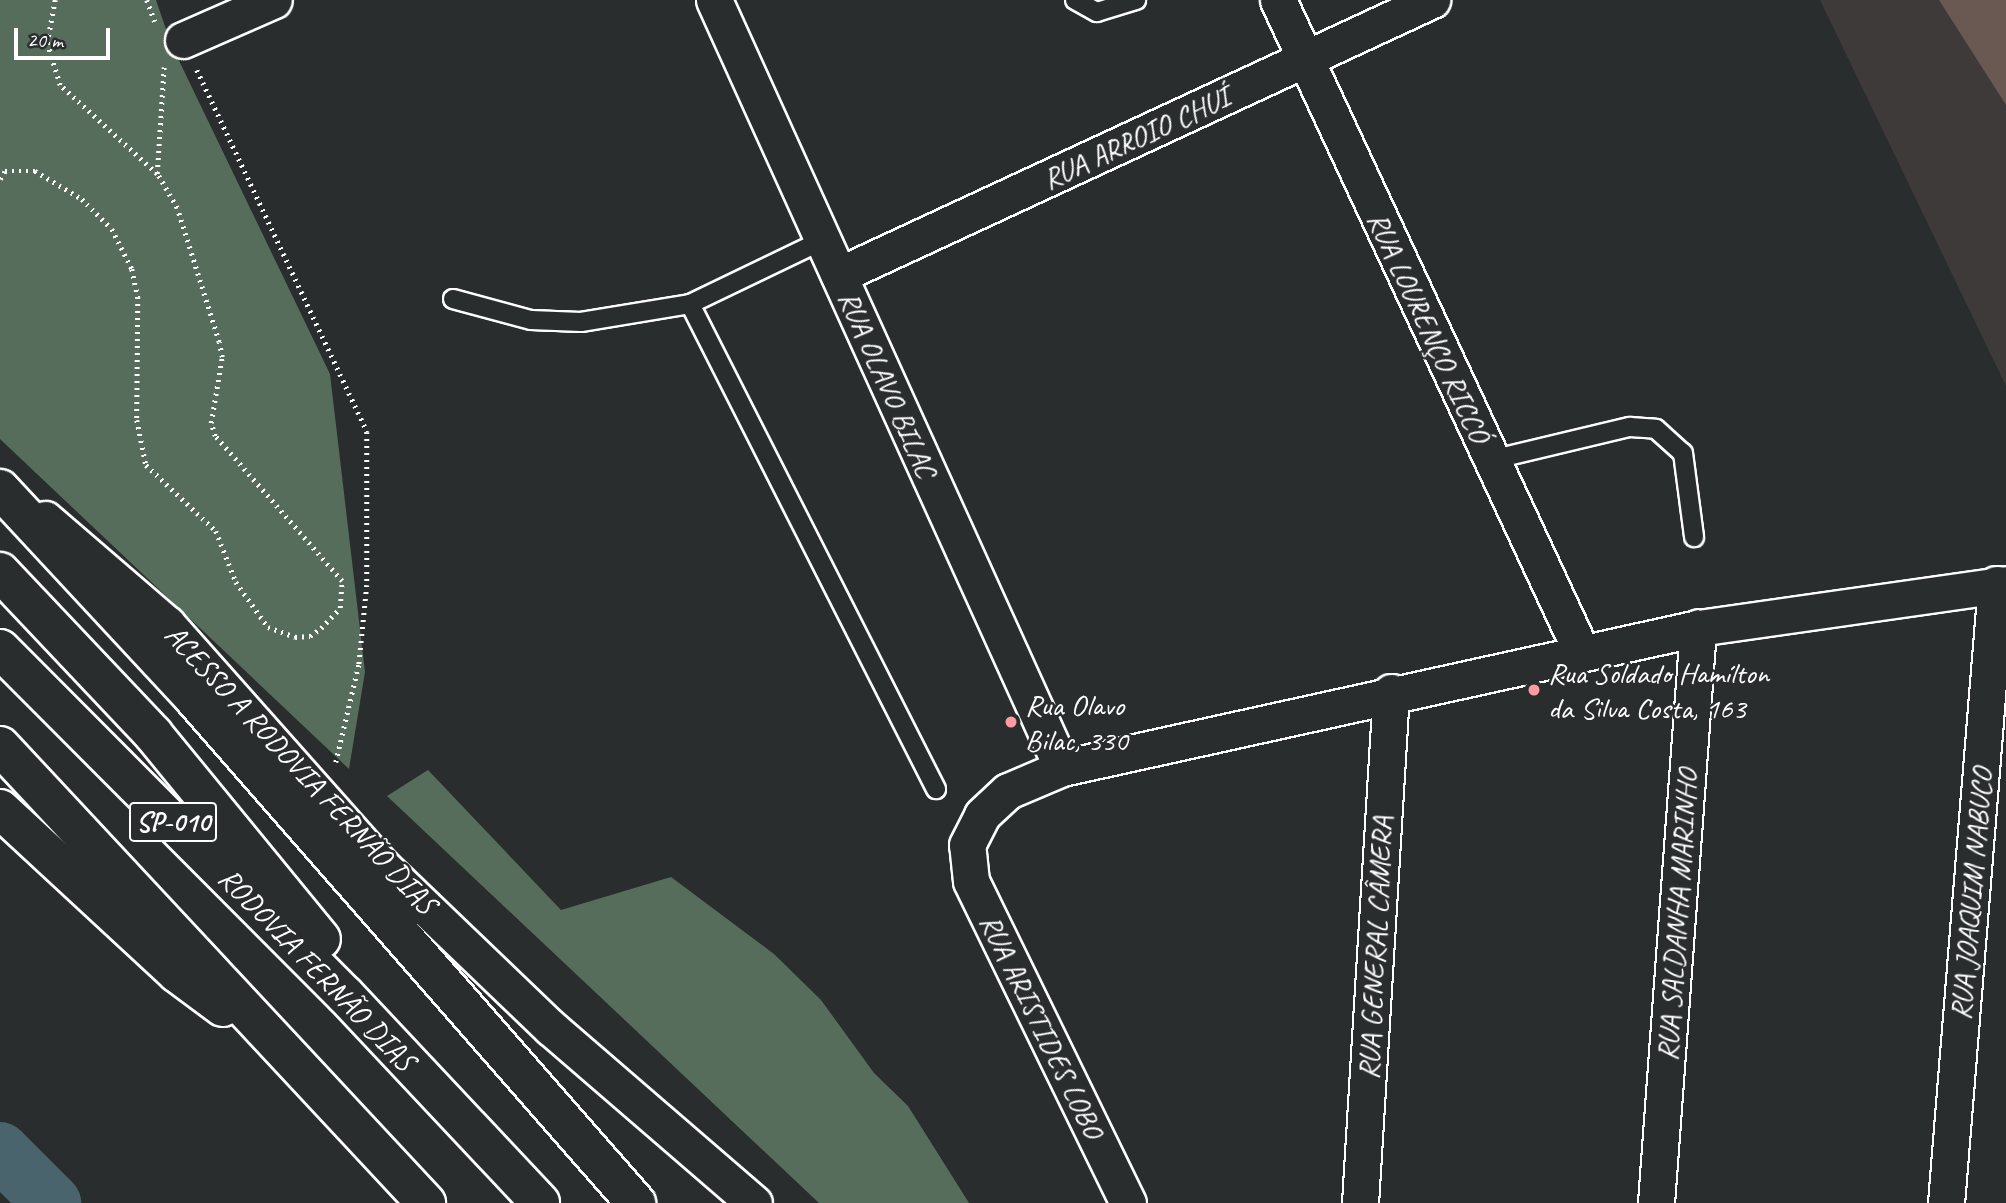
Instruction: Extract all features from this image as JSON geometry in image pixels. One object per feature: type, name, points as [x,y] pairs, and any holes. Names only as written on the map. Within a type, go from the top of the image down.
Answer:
[{"type":"highway","points":[[0,489],[193,697],[636,1203]]},
{"type":"highway","points":[[0,572],[153,734],[314,931],[331,952],[345,995]]},
{"type":"highway","name":"RODOVIA FERNÃO DIAS","points":[[0,649],[345,995],[540,1203]]},
{"type":"highway","name":"SP-010","points":[[0,746],[426,1203]]},
{"type":"highway","points":[[0,808],[177,973],[281,1048]]},
{"type":"street","points":[[173,47],[274,0]]},
{"type":"street","name":"RUA OLAVO BILAC","points":[[715,0],[1062,768]]},
{"type":"street","name":"RUA LOURENÇO RICCÓ","points":[[1278,0],[1304,61],[1582,653]]},
{"type":"street","name":"RUA ARROIO CHUÍ","points":[[839,275],[1432,0]]},
{"type":"street","name":"ACESSO A RODOVIA FERNÃO DIAS","points":[[0,482],[167,624],[383,866],[551,1028],[754,1203]]},
{"type":"street","points":[[1062,768],[1391,692],[1698,628],[2001,584]]},
{"type":"street","name":"RUA JOAQUIM NABUCO","points":[[1946,1203],[2001,584]]},
{"type":"street","name":"RUA SALDANHA MARINHO","points":[[1656,1203],[1698,628]]},
{"type":"street","name":"RUA GENERAL CÂMERA","points":[[1360,1203],[1391,692]]},
{"type":"street","name":"RUA ARISTIDES LOBO","points":[[1062,768],[1008,791],[982,815],[967,845],[971,881],[1128,1203]]},
{"type":"lane","points":[[1075,0],[1097,12],[1136,0]]},
{"type":"lane","points":[[453,299],[531,320],[581,322],[690,304],[825,239]]},
{"type":"lane","points":[[690,304],[936,789]]},
{"type":"lane","points":[[1491,460],[1630,427],[1656,429],[1683,453],[1694,537]]},
{"type":"path","points":[[5,171],[34,171],[46,176],[82,198],[112,229],[132,268],[138,297],[136,420],[146,465],[216,531],[236,582],[257,617],[281,634],[310,636],[340,608],[342,581],[215,436],[211,424],[222,357],[177,208],[157,174],[60,85],[47,43],[55,0]]},
{"type":"path","points":[[157,174],[173,47]]},
{"type":"path","points":[[173,47],[367,432],[367,585],[359,664],[326,801]]},
{"type":"path","points":[[0,163],[5,171]]},
{"type":"path","points":[[0,179],[5,171]]},
{"type":"shaded area","points":[[1820,0],[2006,0],[2006,386]]},
{"type":"green space","points":[[0,0],[156,0],[171,44],[330,374],[365,672],[349,769],[0,439]]},
{"type":"green space","points":[[428,770],[561,910],[671,877],[774,954],[821,1000],[874,1073],[908,1106],[969,1203],[819,1203],[387,796]]},
{"type":"building","points":[[1939,0],[2006,0],[2006,105]]},
{"type":"waterway","points":[[0,1151],[52,1203]]},
{"type":"place","name":"Rua Soldado Hamílton da Silva Costa, 163","points":[[1534,690]]},
{"type":"place","name":"Rua Olavo Bilac, 330","points":[[1011,722]]}]
